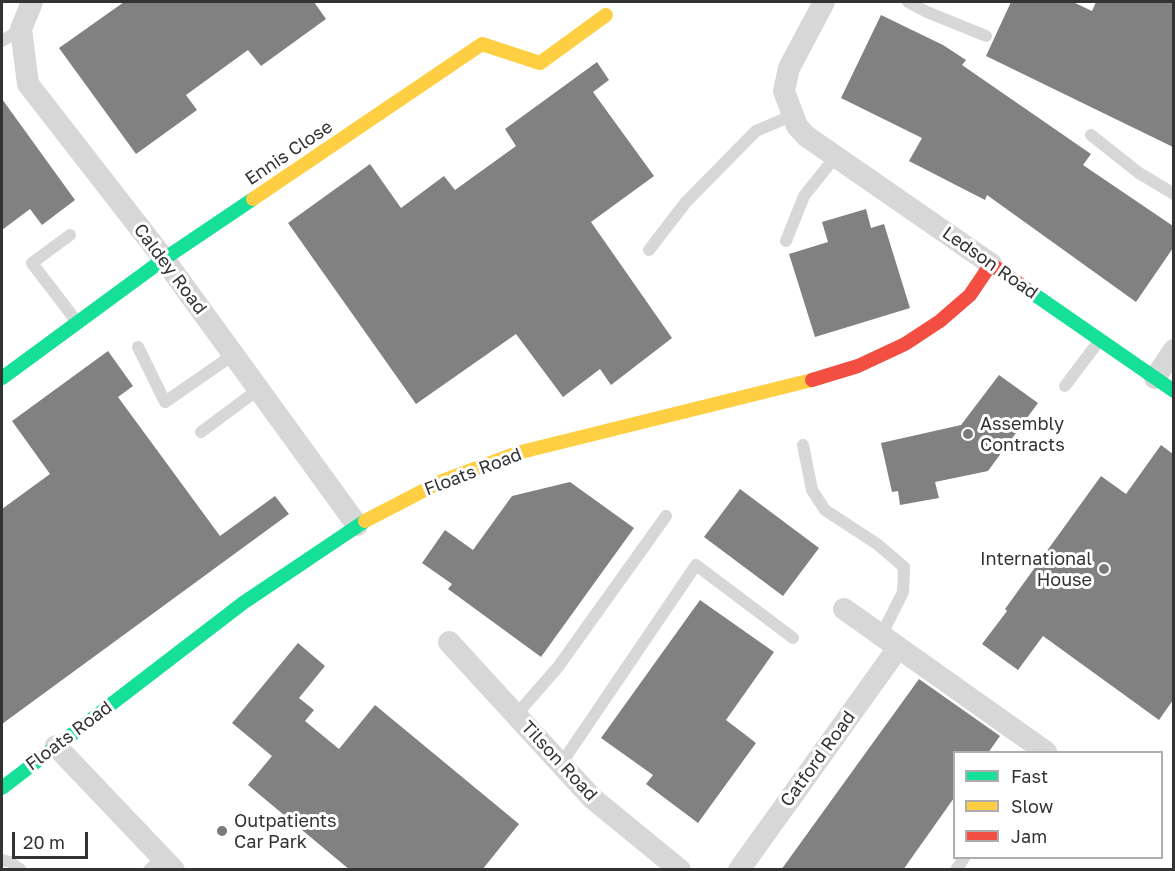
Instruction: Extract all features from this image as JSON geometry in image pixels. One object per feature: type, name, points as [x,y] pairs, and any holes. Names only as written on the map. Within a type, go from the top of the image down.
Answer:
[{"type":"street","name":"Caldey Road","points":[[32,2],[21,29],[28,84],[165,260],[357,525]]},
{"type":"street","points":[[791,116],[784,91],[789,68],[824,2]]},
{"type":"street","name":"Ennis Close","points":[[2,378],[165,260],[482,44],[540,63],[606,15]]},
{"type":"street","name":"Ledson Road","points":[[791,116],[806,136],[1164,384]]},
{"type":"street","name":"Floats Road","points":[[2,788],[243,603],[357,525],[442,481],[517,453],[798,384],[858,366],[904,344],[940,321],[970,295],[991,264]]},
{"type":"street","points":[[1164,384],[1173,350]]},
{"type":"street","points":[[844,609],[1041,751]]},
{"type":"street","name":"Tilson Road","points":[[449,642],[592,798],[680,870]]},
{"type":"street","name":"Catford Road","points":[[739,870],[890,642]]},
{"type":"street","points":[[56,746],[162,865]]},
{"type":"lane","points":[[908,2],[986,36]]},
{"type":"lane","points":[[2,41],[21,29]]},
{"type":"lane","points":[[649,250],[686,202],[756,131],[791,116]]},
{"type":"lane","points":[[1091,135],[1139,173],[1173,194]]},
{"type":"lane","points":[[786,240],[804,196],[836,156]]},
{"type":"lane","points":[[70,235],[32,263],[77,323]]},
{"type":"lane","points":[[1065,387],[1100,340]]},
{"type":"lane","points":[[138,347],[165,402],[233,355]]},
{"type":"lane","points":[[201,432],[259,389]]},
{"type":"lane","points":[[803,445],[812,490],[825,510],[877,544],[904,567],[903,592],[890,642]]},
{"type":"lane","points":[[516,715],[558,667],[666,516]]},
{"type":"lane","points":[[561,764],[696,565],[793,638]]},
{"type":"lane","points":[[2,860],[10,862],[21,870]]},
{"type":"building","points":[[124,2],[314,2],[326,19],[261,66],[248,50],[186,95],[197,110],[136,154],[59,48]]},
{"type":"building","points":[[1011,2],[1073,2],[1092,11],[1096,2],[1173,2],[1173,147],[986,56]]},
{"type":"building","points":[[881,15],[943,45],[966,60],[962,65],[1091,154],[1083,165],[1173,226],[1173,248],[1136,302],[987,195],[985,200],[909,161],[922,138],[841,98]]},
{"type":"building","points":[[597,62],[609,80],[593,92],[654,176],[591,222],[672,338],[611,385],[600,369],[563,397],[516,334],[416,404],[288,223],[370,164],[401,208],[444,176],[455,190],[516,146],[505,129]]},
{"type":"building","points":[[2,99],[75,200],[42,225],[30,209],[2,230]]},
{"type":"building","points":[[866,209],[871,228],[884,224],[910,308],[815,337],[789,254],[828,242],[822,222]]},
{"type":"building","points":[[108,351],[133,386],[118,397],[220,536],[275,496],[289,514],[2,724],[2,509],[50,474],[12,421]]},
{"type":"building","name":"Assembly Contracts","points":[[999,375],[1038,403],[988,471],[935,482],[939,498],[900,505],[898,491],[892,492],[881,443],[961,425]]},
{"type":"building","name":"International House","points":[[1161,445],[1173,454],[1173,700],[1159,720],[1043,636],[1018,670],[982,644],[1101,476],[1126,494]]},
{"type":"building","points":[[570,482],[634,528],[541,657],[448,589],[452,584],[422,563],[445,530],[473,550],[512,496]]},
{"type":"building","points":[[740,489],[819,548],[783,596],[704,537]]},
{"type":"building","points":[[700,600],[774,652],[726,720],[756,743],[698,823],[646,784],[653,775],[601,738]]},
{"type":"building","points":[[298,643],[325,666],[299,698],[314,710],[305,721],[339,749],[375,705],[519,824],[482,870],[350,870],[248,785],[272,756],[232,723]]},
{"type":"building","points":[[919,679],[1000,736],[989,751],[953,751],[953,799],[903,870],[781,870]]},
{"type":"traffic: fast","points":[[2,378],[164,259],[253,199]]},
{"type":"traffic: fast","points":[[1025,288],[1174,391]]},
{"type":"traffic: fast","points":[[2,788],[243,603],[365,521]]},
{"type":"traffic: slow","points":[[253,199],[482,44],[540,63],[606,15]]},
{"type":"traffic: slow","points":[[365,521],[442,481],[517,453],[812,380]]},
{"type":"traffic: jam","points":[[812,380],[858,366],[905,344],[940,321],[970,295],[991,264],[1025,288]]},
{"type":"place","name":"Assembly Contracts","points":[[968,434]]},
{"type":"place","name":"International House","points":[[1104,569]]},
{"type":"place","name":"Outpatients Car Park","points":[[222,831]]}]
